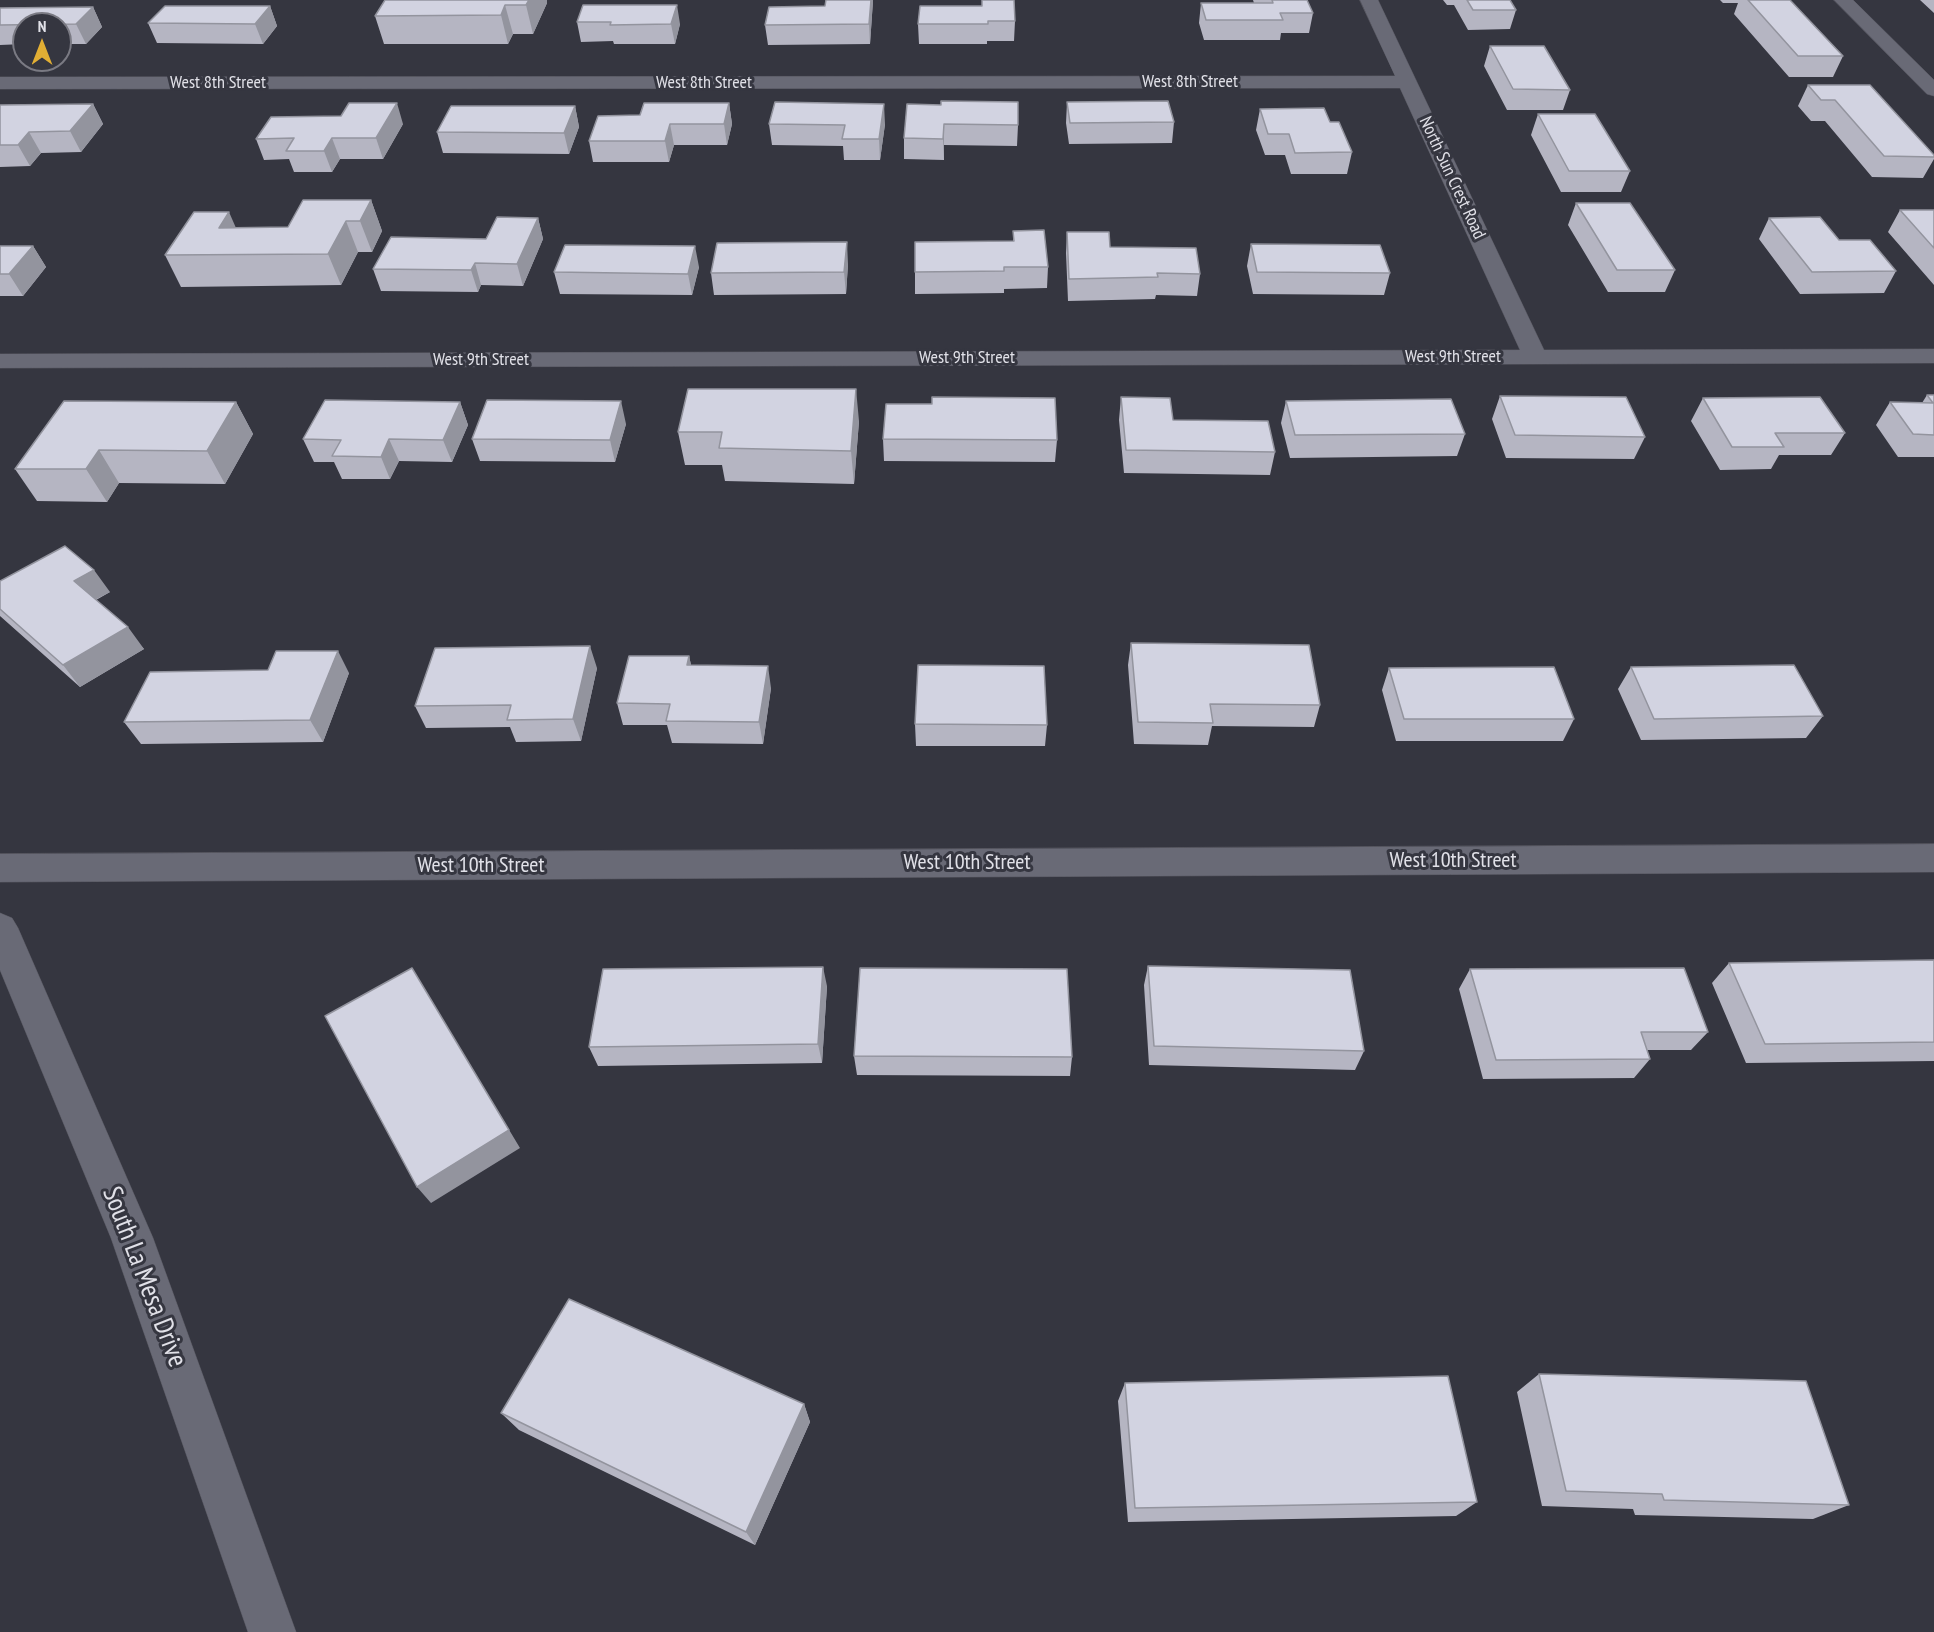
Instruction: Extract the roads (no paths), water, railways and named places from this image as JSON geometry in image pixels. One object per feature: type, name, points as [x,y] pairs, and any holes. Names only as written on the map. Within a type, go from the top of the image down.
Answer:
[{"type":"street","name":"North Sun Crest Road","points":[[1369,0],[1535,357]]},
{"type":"street","points":[[1843,0],[1934,90]]},
{"type":"street","points":[[1898,55],[1922,55]]},
{"type":"street","name":"West 8th Street","points":[[0,83],[1408,82]]},
{"type":"street","name":"West 9th Street","points":[[0,361],[1934,356]]},
{"type":"street","name":"West 10th Street","points":[[0,868],[1934,858]]},
{"type":"street","name":"South La Mesa Drive","points":[[0,928],[132,1238],[272,1632]]}]
